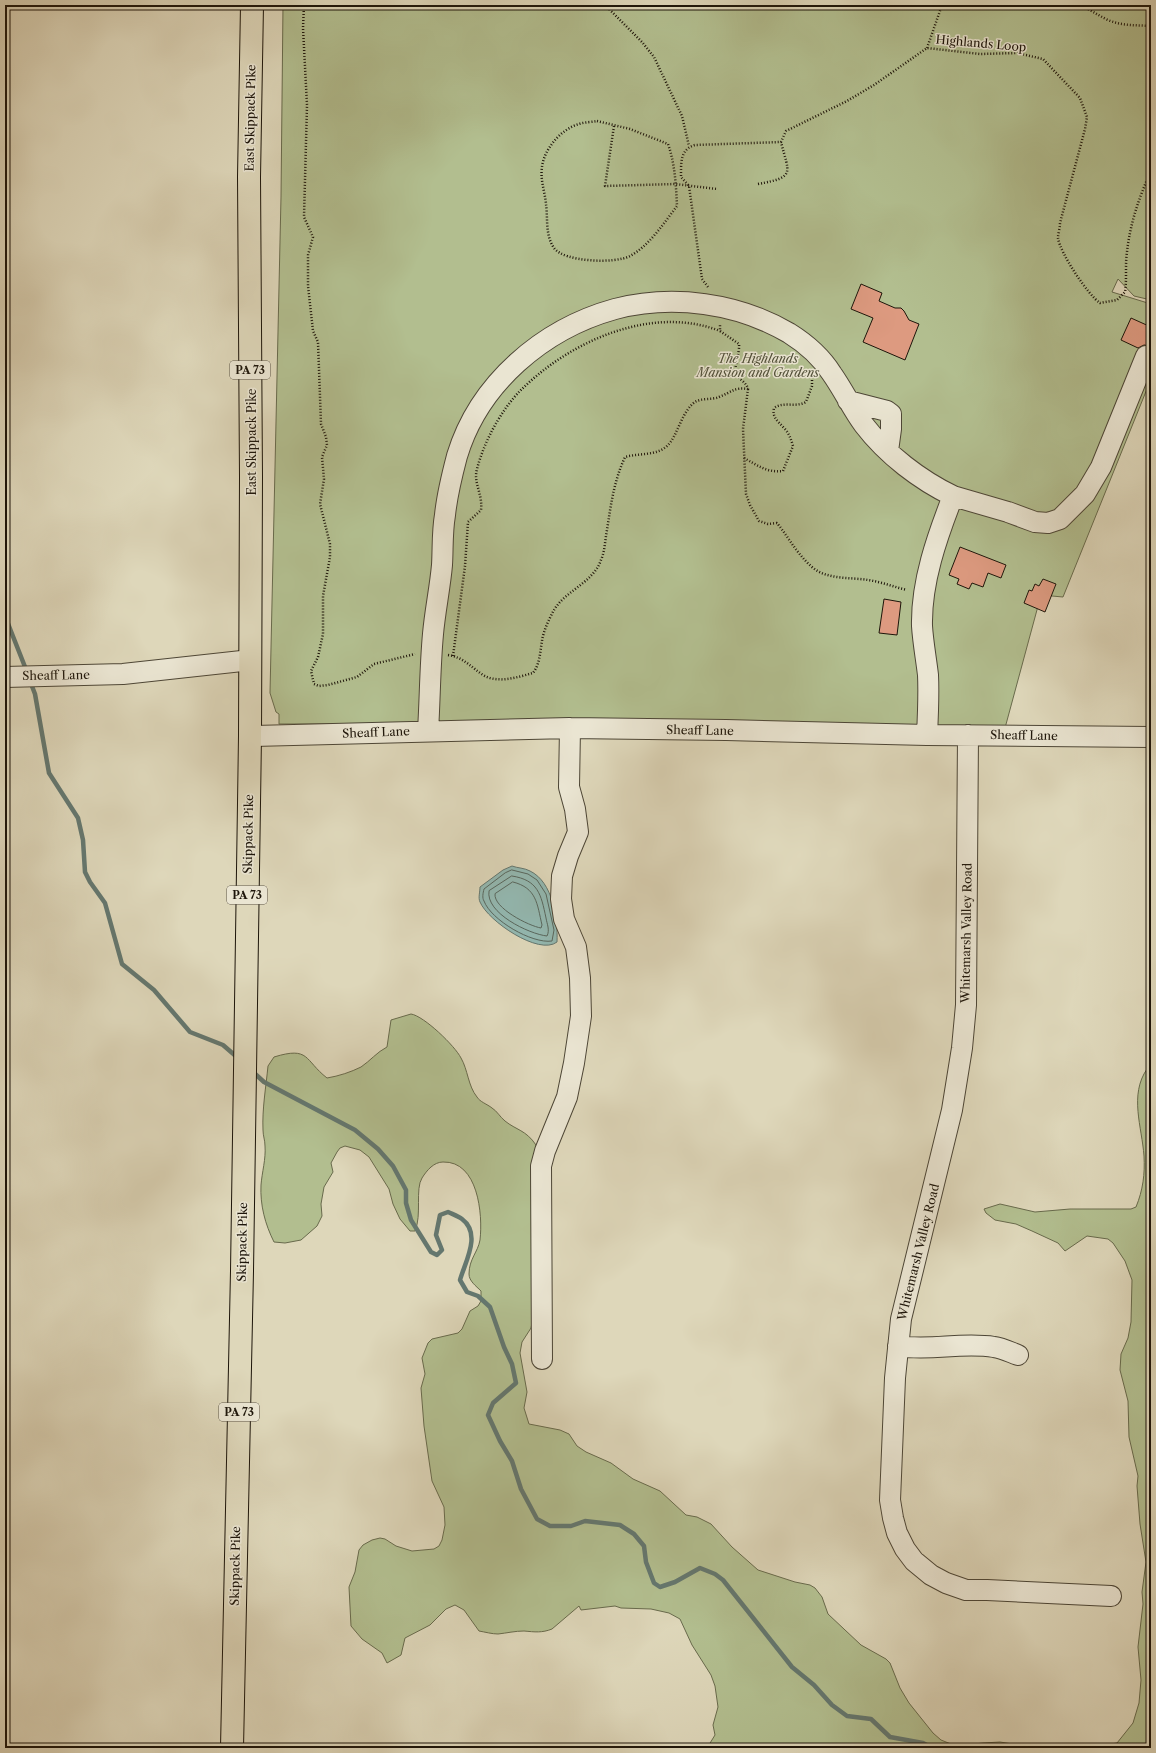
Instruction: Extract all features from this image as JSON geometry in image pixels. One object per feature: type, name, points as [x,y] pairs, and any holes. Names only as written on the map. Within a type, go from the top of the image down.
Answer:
[{"type":"main road","name":"East Skippack Pike","points":[[250,736],[252,477],[249,177],[252,5]]},
{"type":"main road","name":"Skippack Pike","points":[[232,1748],[250,736]]},
{"type":"street","points":[[428,731],[433,634],[442,567],[445,515],[457,455],[473,416],[486,397],[522,358],[540,343],[562,330],[588,318],[633,304],[657,302],[703,303],[721,307],[763,321],[799,340],[820,359],[831,372],[865,426],[888,451],[938,489],[953,496],[1008,512],[1035,522],[1048,523],[1060,519],[1085,494],[1101,467],[1146,356]]},
{"type":"street","points":[[848,401],[887,411],[891,414],[892,429],[888,451]]},
{"type":"street","points":[[927,735],[928,676],[922,626],[925,595],[929,571],[936,545],[953,496]]},
{"type":"street","name":"Sheaff Lane","points":[[12,677],[123,674],[250,660]]},
{"type":"street","name":"Sheaff Lane","points":[[250,736],[570,728],[927,735],[1151,737]]},
{"type":"street","points":[[542,1359],[541,1166],[545,1151],[567,1097],[581,1016],[580,978],[576,947],[564,919],[561,899],[564,869],[578,832],[576,809],[569,787],[570,728]]},
{"type":"street","name":"Whitemarsh Valley Road","points":[[968,735],[966,1005],[962,1048],[952,1110],[901,1319],[898,1346],[890,1500],[897,1533],[905,1548],[914,1561],[931,1575],[946,1583],[966,1590],[1111,1596]]},
{"type":"street","points":[[898,1346],[912,1348],[972,1346],[995,1347],[1018,1354]]},
{"type":"path","points":[[605,5],[642,42],[654,57],[682,116],[689,146]]},
{"type":"path","points":[[927,48],[942,5]]},
{"type":"path","points":[[1077,5],[1094,11],[1108,20],[1120,24],[1151,26]]},
{"type":"path","name":"Highlands Loop","points":[[781,142],[786,131],[847,101],[874,85],[927,48],[980,54],[1017,54],[1043,59],[1080,98],[1087,117],[1060,223],[1058,238],[1070,266],[1093,298],[1100,303],[1117,300],[1125,292],[1126,253],[1132,220],[1151,171]]},
{"type":"path","points":[[597,121],[630,129],[668,144],[673,156],[675,184],[677,206],[646,244],[629,257],[610,261],[590,261],[566,255],[555,249],[549,238],[542,181],[542,168],[545,154],[565,131],[578,124],[597,121]]},
{"type":"path","points":[[614,126],[606,186],[675,184],[717,189]]},
{"type":"path","points":[[721,307],[702,279],[689,186],[681,177],[682,154],[689,146],[695,145],[781,142],[788,162],[788,170],[785,176],[780,180],[758,184]]},
{"type":"path","points":[[453,656],[465,566],[468,522],[481,510],[482,503],[482,496],[477,485],[477,470],[486,443],[496,424],[503,412],[519,392],[542,372],[568,353],[616,331],[645,324],[671,322],[694,323],[720,331]]},
{"type":"path","points":[[744,458],[761,468],[774,472],[782,471],[793,446],[790,437],[773,414],[774,408],[779,405],[800,405],[806,402],[812,386],[812,371],[820,359]]},
{"type":"path","points":[[748,389],[743,429],[746,494],[759,521],[768,524],[777,524],[789,537],[798,554],[813,568],[832,577],[866,580],[925,595]]},
{"type":"green space","name":"The Highlands Mansion and Gardens","points":[[283,5],[1151,5],[1151,300],[1134,296],[1118,279],[1112,292],[1151,304],[1151,379],[1063,597],[1041,595],[1005,728],[584,723],[279,724],[279,714],[276,712],[270,693],[281,197]]},
{"type":"green space","points":[[411,1014],[417,1016],[431,1026],[446,1039],[458,1053],[474,1093],[478,1099],[494,1109],[509,1124],[525,1133],[536,1145],[535,1306],[531,1328],[522,1342],[520,1353],[527,1392],[524,1408],[529,1424],[560,1430],[569,1434],[577,1446],[586,1452],[611,1463],[633,1479],[660,1491],[686,1515],[697,1517],[711,1524],[732,1547],[758,1570],[795,1582],[810,1585],[815,1588],[822,1597],[828,1614],[861,1645],[886,1659],[890,1663],[900,1688],[909,1703],[933,1733],[941,1740],[956,1746],[1000,1742],[1037,1748],[707,1748],[715,1735],[713,1725],[718,1707],[715,1686],[711,1675],[692,1645],[680,1619],[669,1613],[651,1609],[621,1608],[615,1606],[581,1610],[579,1606],[552,1629],[538,1632],[517,1631],[498,1634],[479,1631],[464,1610],[455,1605],[446,1609],[430,1625],[405,1638],[401,1655],[387,1663],[382,1653],[362,1639],[351,1626],[349,1587],[355,1572],[359,1550],[363,1545],[380,1538],[385,1539],[396,1546],[412,1551],[434,1549],[439,1546],[442,1540],[445,1525],[444,1507],[432,1481],[424,1426],[421,1388],[425,1374],[422,1358],[428,1343],[432,1339],[458,1333],[462,1329],[470,1311],[478,1306],[481,1301],[481,1291],[469,1277],[470,1264],[480,1240],[481,1229],[479,1204],[471,1179],[464,1170],[455,1164],[443,1162],[437,1163],[426,1172],[420,1183],[417,1225],[415,1231],[410,1231],[400,1219],[393,1204],[389,1189],[369,1157],[360,1150],[345,1146],[340,1148],[331,1163],[333,1172],[324,1187],[321,1204],[322,1216],[317,1226],[301,1240],[285,1243],[274,1242],[268,1228],[261,1200],[261,1185],[265,1151],[263,1130],[264,1106],[268,1066],[274,1057],[294,1053],[301,1054],[327,1078],[345,1074],[361,1067],[387,1047],[391,1020]]},
{"type":"green space","points":[[1147,1069],[1151,1072],[1151,1748],[1086,1748],[1117,1743],[1133,1723],[1139,1703],[1141,1680],[1138,1647],[1146,1562],[1140,1524],[1137,1486],[1138,1476],[1129,1437],[1128,1401],[1120,1370],[1121,1354],[1128,1338],[1131,1322],[1132,1280],[1125,1261],[1113,1243],[1108,1239],[1087,1236],[1065,1251],[1058,1243],[1032,1231],[1016,1224],[995,1220],[986,1213],[984,1209],[1000,1204],[1035,1212],[1070,1209],[1131,1209],[1136,1207],[1142,1188],[1144,1169],[1138,1100],[1139,1089]]},
{"type":"water","points":[[512,866],[526,869],[538,876],[549,892],[555,912],[557,942],[549,945],[527,941],[503,927],[485,910],[480,902],[480,887],[503,870]]},
{"type":"building","points":[[861,284],[882,293],[879,301],[895,308],[901,308],[909,320],[919,324],[905,360],[863,342],[873,318],[851,309]]},
{"type":"building","points":[[1131,318],[1151,327],[1151,346],[1144,345],[1138,348],[1121,340]]},
{"type":"building","points":[[960,547],[1006,565],[1001,578],[988,573],[983,587],[972,583],[969,589],[957,584],[959,579],[949,575]]},
{"type":"building","points":[[1043,579],[1056,584],[1045,612],[1024,603],[1029,590],[1032,591],[1035,584],[1039,586]]},
{"type":"building","points":[[884,599],[901,602],[897,635],[879,633]]},
{"type":"waterway","points":[[5,616],[27,672]]},
{"type":"waterway","points":[[30,681],[35,694],[49,773],[78,818],[83,840],[85,872],[90,882],[105,903],[122,964],[154,990],[190,1032],[223,1045],[238,1058]]},
{"type":"waterway","points":[[252,1071],[264,1082],[355,1130],[378,1149],[393,1166],[406,1190],[406,1203],[411,1220],[431,1252],[437,1255],[442,1250],[436,1235],[440,1215],[448,1212],[462,1219],[468,1225],[471,1232],[470,1248],[460,1280],[467,1292],[478,1296],[490,1307],[504,1347],[512,1364],[516,1383],[493,1403],[488,1415],[500,1441],[512,1461],[521,1489],[537,1519],[550,1526],[571,1526],[585,1521],[620,1525],[634,1534],[644,1546],[646,1562],[654,1583],[660,1587],[675,1582],[700,1568],[715,1574],[723,1580],[792,1667],[814,1685],[832,1705],[847,1716],[871,1719],[890,1737],[923,1743],[932,1748]]}]
